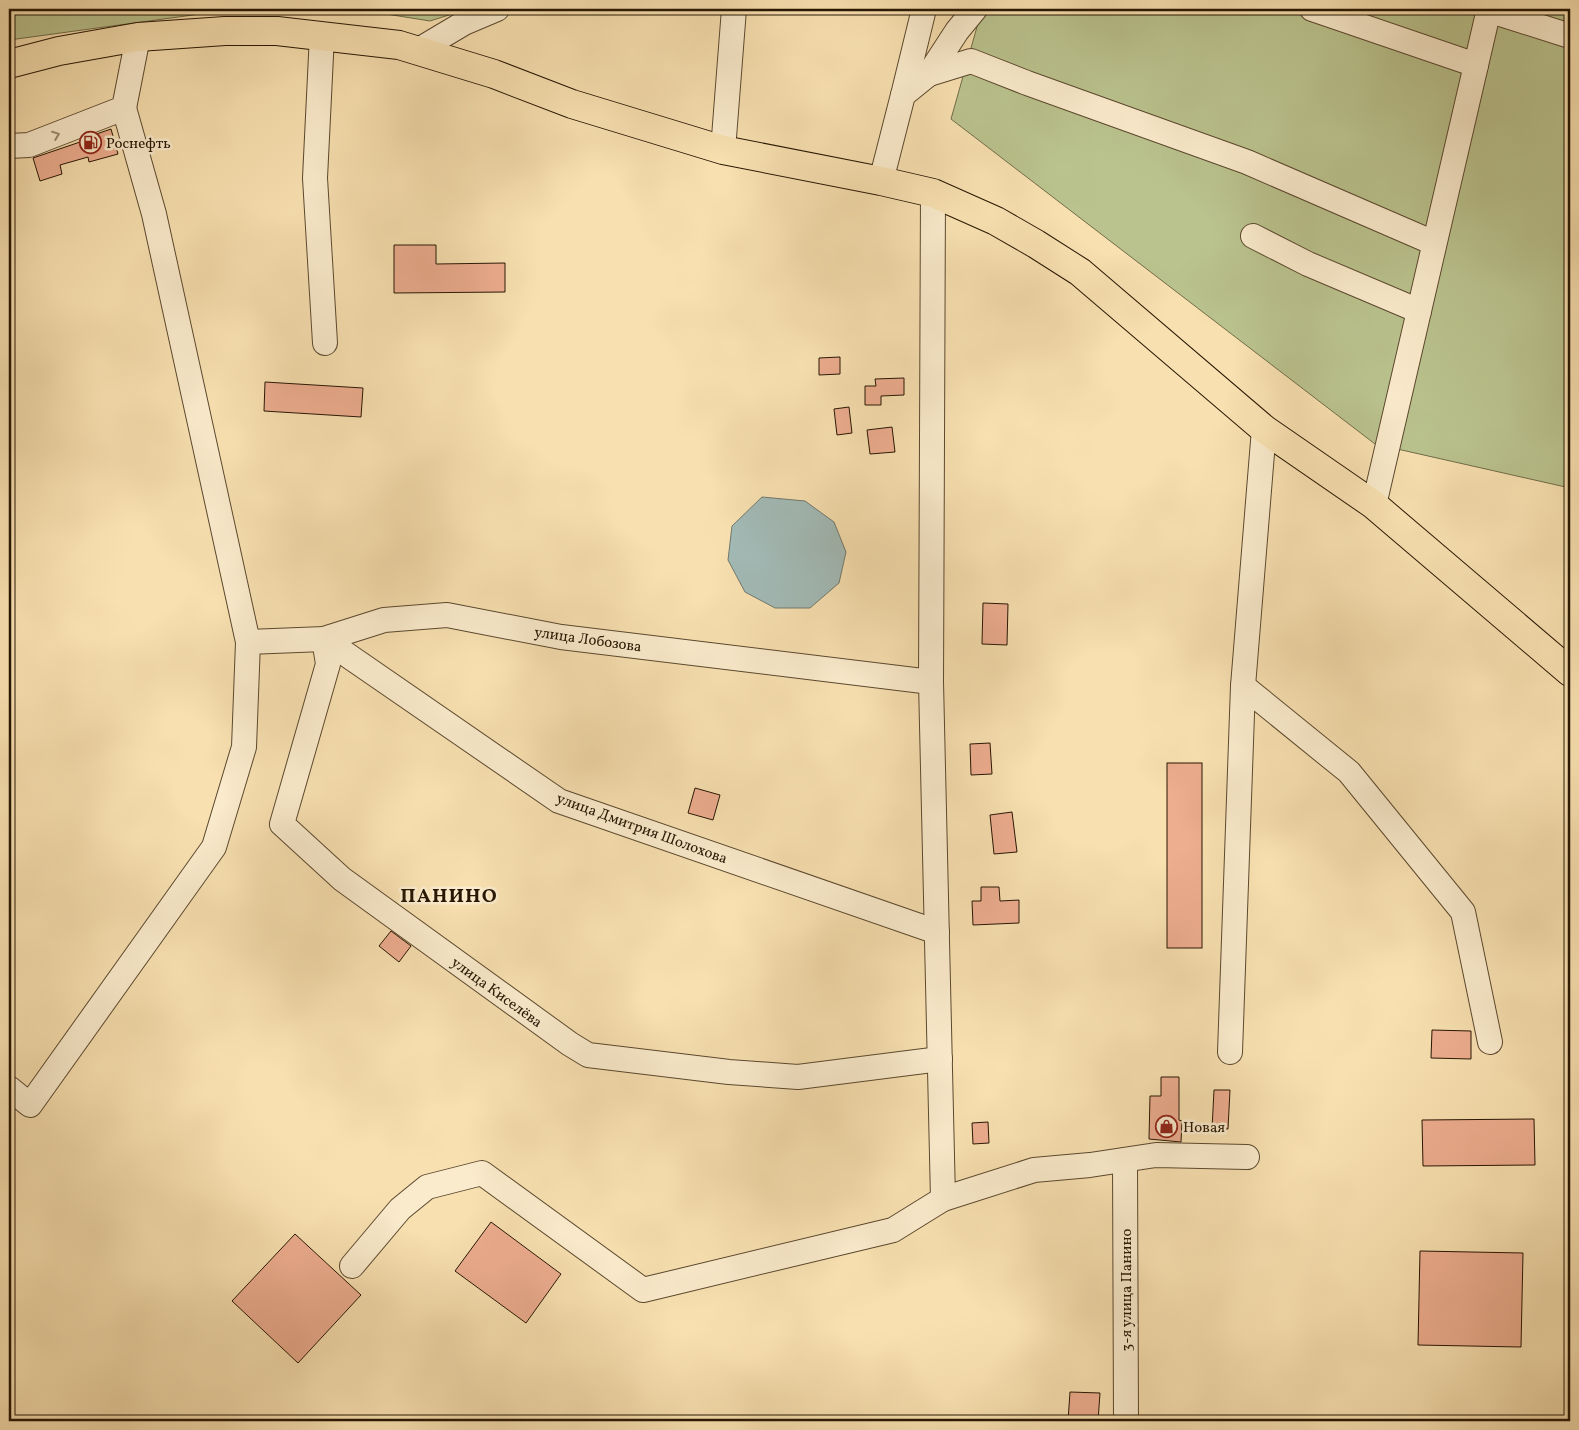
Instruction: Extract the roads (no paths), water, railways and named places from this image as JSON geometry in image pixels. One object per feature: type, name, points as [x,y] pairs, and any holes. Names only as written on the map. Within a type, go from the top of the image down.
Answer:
[{"type":"main road","points":[[9,64],[59,51],[138,37],[225,31],[277,31],[399,45],[494,74],[572,104],[723,150],[933,193],[996,221],[1080,272],[1264,429],[1374,505],[1570,671]]},
{"type":"street","points":[[416,51],[464,23],[497,9]]},
{"type":"street","points":[[723,150],[734,9]]},
{"type":"street","points":[[881,181],[924,9]]},
{"type":"street","points":[[903,95],[929,74],[957,31],[975,9]]},
{"type":"street","points":[[1312,9],[1476,65]]},
{"type":"street","points":[[1374,505],[1489,9],[1570,36]]},
{"type":"street","points":[[322,35],[315,178],[325,343]]},
{"type":"street","points":[[9,1088],[30,1104],[214,847],[244,747],[248,642],[154,214],[124,108],[138,37]]},
{"type":"street","points":[[929,74],[971,61],[1247,162],[1434,243]]},
{"type":"street","points":[[9,146],[29,145],[124,108]]},
{"type":"street","points":[[933,193],[931,682],[943,1199]]},
{"type":"street","points":[[1253,236],[1308,264],[1419,311]]},
{"type":"street","points":[[1230,1052],[1243,686],[1264,429]]},
{"type":"street","name":"улица Лобозова","points":[[248,642],[324,639],[384,620],[447,615],[561,637],[931,682]]},
{"type":"street","name":"улица Дмитрия Шолохова","points":[[324,639],[559,801],[937,932]]},
{"type":"street","name":"улица Киселёва","points":[[324,639],[328,664],[282,824],[342,879],[570,1044],[588,1055],[729,1072],[798,1076],[940,1059]]},
{"type":"street","points":[[1243,686],[1349,772],[1463,912],[1490,1042]]},
{"type":"street","points":[[352,1266],[400,1208],[427,1187],[482,1173],[643,1290],[893,1230],[943,1199],[1034,1170],[1156,1155],[1247,1157]]},
{"type":"street","name":"3-я улица Панино","points":[[1125,1160],[1126,1421]]},
{"type":"water","points":[[762,497],[805,501],[834,522],[846,552],[839,583],[810,608],[775,608],[745,592],[728,560],[732,526]]},
{"type":"place","name":"Роснефть","points":[[90,143]]},
{"type":"place","name":"Новая","points":[[1167,1127]]},
{"type":"district","name":"ПАНИНО","points":[[449,895]]}]
